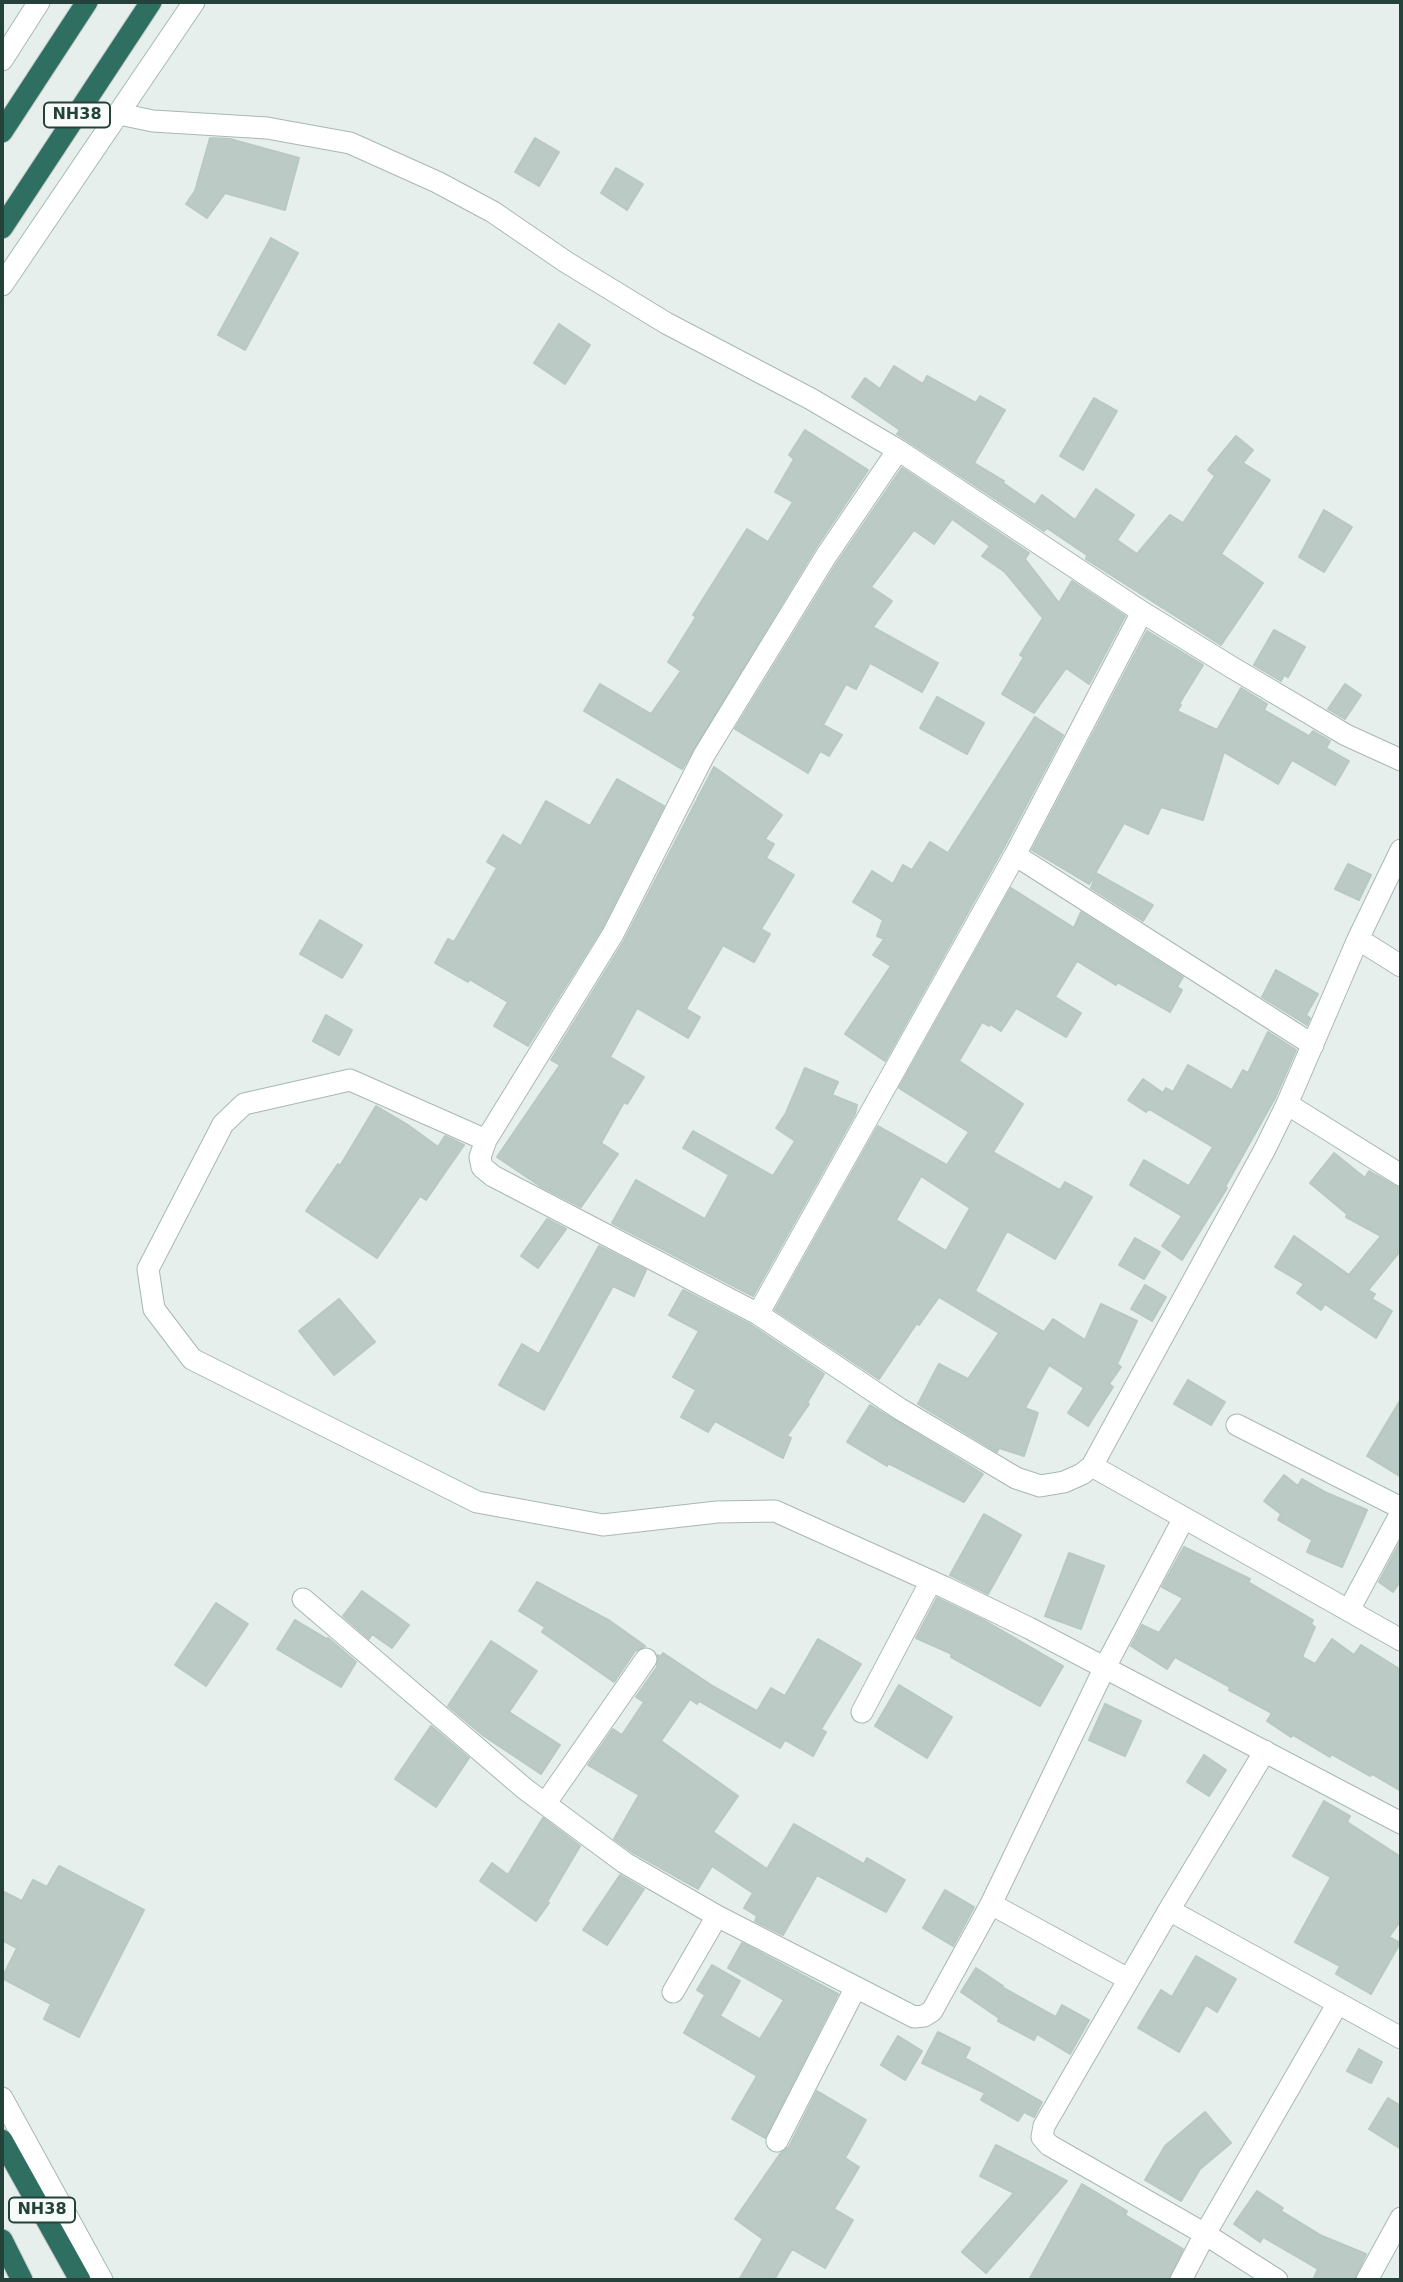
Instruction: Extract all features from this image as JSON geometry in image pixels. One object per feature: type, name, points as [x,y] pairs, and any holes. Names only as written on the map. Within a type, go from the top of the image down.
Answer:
[{"type":"highway","name":"NH38","points":[[2,132],[87,2]]},
{"type":"highway","name":"NH38","points":[[2,228],[151,2]]},
{"type":"highway","name":"NH38","points":[[2,2140],[80,2280]]},
{"type":"highway","name":"NH38","points":[[2,2240],[22,2280]]},
{"type":"street","points":[[2,60],[39,2]]},
{"type":"street","points":[[2,285],[194,2]]},
{"type":"street","points":[[119,114],[153,121],[267,128],[350,143],[383,156],[494,212],[566,262],[666,324],[811,400],[898,450],[1142,612],[1346,735],[1401,760]]},
{"type":"street","points":[[898,450],[826,556],[704,755],[613,933],[486,1140],[480,1157],[482,1167],[493,1177],[758,1314],[900,1409],[1016,1478],[1040,1486],[1065,1482],[1092,1466],[1265,1149],[1358,939],[1401,850]]},
{"type":"street","points":[[758,1314],[1015,855],[1142,612]]},
{"type":"street","points":[[1015,855],[1313,1045]]},
{"type":"street","points":[[1358,939],[1401,966]]},
{"type":"street","points":[[486,1140],[350,1080],[244,1104],[223,1124],[148,1269],[154,1309],[192,1359],[477,1502],[603,1525],[717,1512],[775,1511],[931,1581],[1105,1667],[1401,1822]]},
{"type":"street","points":[[1287,1104],[1401,1175]]},
{"type":"street","points":[[1237,1425],[1401,1508]]},
{"type":"street","points":[[1092,1466],[1401,1640]]},
{"type":"street","points":[[1349,1611],[1401,1513]]},
{"type":"street","points":[[303,1599],[545,1804],[625,1863],[717,1916],[914,2017],[928,2015],[932,2011],[991,1904],[1105,1667],[1184,1518]]},
{"type":"street","points":[[862,1712],[931,1581]]},
{"type":"street","points":[[545,1804],[646,1660]]},
{"type":"street","points":[[1265,1751],[1128,1979],[1044,2126],[1042,2137],[1049,2145],[1205,2234],[1277,2280]]},
{"type":"street","points":[[991,1904],[1128,1979]]},
{"type":"street","points":[[1168,1910],[1401,2038]]},
{"type":"street","points":[[673,1992],[717,1916]]},
{"type":"street","points":[[777,2141],[855,1989]]},
{"type":"street","points":[[1181,2280],[1338,2003]]},
{"type":"street","points":[[2,2098],[102,2280]]},
{"type":"street","points":[[1367,2280],[1401,2218]]},
{"type":"building","points":[[210,138],[230,139],[299,158],[285,210],[225,193],[207,218],[186,204],[195,191]]},
{"type":"building","points":[[535,138],[559,152],[539,186],[515,172]]},
{"type":"building","points":[[616,168],[643,184],[627,210],[601,193]]},
{"type":"building","points":[[271,238],[298,253],[245,350],[218,335]]},
{"type":"building","points":[[559,324],[590,345],[565,384],[534,363]]},
{"type":"building","points":[[894,366],[923,384],[927,376],[976,403],[980,396],[1005,410],[974,463],[1004,481],[1003,483],[1035,505],[1042,495],[1075,520],[1096,489],[1134,515],[1117,540],[1137,554],[1170,515],[1183,523],[1215,476],[1208,470],[1236,436],[1253,450],[1243,463],[1270,480],[1221,554],[1263,583],[1221,645],[1086,559],[1087,555],[1047,528],[1044,531],[897,434],[900,430],[852,397],[865,378],[880,389]]},
{"type":"building","points":[[1094,398],[1117,411],[1083,470],[1060,456]]},
{"type":"building","points":[[805,430],[868,470],[815,549],[682,769],[584,711],[600,684],[651,714],[681,671],[668,662],[696,617],[693,615],[747,529],[768,542],[793,502],[775,492],[794,459],[789,455]]},
{"type":"building","points":[[902,468],[1029,553],[1025,559],[1059,603],[1072,581],[1125,616],[1089,684],[1066,668],[1034,713],[1002,694],[1024,657],[1020,655],[1043,618],[1005,572],[982,556],[990,546],[952,519],[934,544],[914,530],[871,587],[892,601],[873,627],[938,663],[922,692],[870,663],[856,689],[846,684],[823,725],[842,735],[829,756],[820,751],[808,773],[735,729],[837,563]]},
{"type":"building","points":[[1324,510],[1352,527],[1324,572],[1299,557]]},
{"type":"building","points":[[1274,630],[1305,647],[1288,677],[1284,675],[1281,681],[1254,665]]},
{"type":"building","points":[[1147,631],[1203,665],[1177,711],[1217,730],[1241,688],[1267,704],[1264,710],[1309,736],[1313,731],[1330,741],[1326,748],[1349,761],[1335,785],[1292,760],[1278,784],[1224,752],[1203,820],[1161,807],[1148,834],[1124,823],[1089,884],[1032,850]]},
{"type":"building","points":[[1345,684],[1361,695],[1345,719],[1328,709]]},
{"type":"building","points":[[937,697],[984,723],[967,754],[920,728]]},
{"type":"building","points":[[1035,717],[1063,735],[885,1061],[845,1034],[891,966],[873,955],[884,939],[877,936],[883,920],[853,902],[872,871],[893,884],[903,865],[912,870],[930,842],[948,853]]},
{"type":"building","points":[[714,767],[782,815],[765,839],[774,844],[766,858],[794,875],[761,929],[770,934],[754,962],[723,945],[686,1009],[700,1017],[688,1038],[637,1008],[610,1057],[644,1077],[627,1104],[624,1102],[601,1143],[618,1154],[581,1207],[540,1186],[497,1157],[560,1065],[551,1060],[624,941]]},
{"type":"building","points":[[617,779],[664,806],[602,928],[528,1046],[494,1026],[508,1002],[435,963],[448,939],[454,942],[497,868],[487,862],[503,835],[521,846],[546,801],[590,826]]},
{"type":"building","points":[[1348,864],[1371,875],[1359,900],[1335,889]]},
{"type":"building","points":[[1096,873],[1153,905],[1143,921],[1091,888]]},
{"type":"building","points":[[1011,888],[1074,928],[1081,912],[1183,977],[1177,987],[1182,990],[1170,1012],[1117,982],[1116,985],[1077,961],[1055,997],[1081,1013],[1066,1037],[1016,1008],[1001,1031],[982,1022],[959,1061],[1023,1104],[993,1152],[1060,1190],[1065,1182],[1092,1197],[1055,1259],[1007,1231],[975,1291],[1044,1332],[1053,1319],[1085,1340],[1101,1304],[1137,1321],[1117,1364],[1121,1367],[1109,1384],[1113,1387],[1088,1426],[1068,1413],[1084,1388],[1049,1365],[1025,1408],[1038,1413],[1024,1456],[999,1448],[997,1452],[918,1404],[939,1364],[968,1379],[999,1333],[939,1297],[919,1325],[917,1323],[879,1379],[775,1310],[878,1126],[947,1165],[969,1132],[899,1088]],"holes":[[[921,1176],[970,1208],[946,1251],[896,1220]]]},
{"type":"building","points":[[320,920],[362,945],[342,978],[300,954]]},
{"type":"building","points":[[1276,970],[1318,994],[1306,1015],[1310,1018],[1307,1025],[1262,997]]},
{"type":"building","points":[[326,1015],[352,1030],[339,1055],[313,1041]]},
{"type":"building","points":[[1268,1032],[1296,1050],[1275,1098],[1225,1187],[1227,1188],[1182,1260],[1162,1246],[1182,1216],[1130,1185],[1144,1160],[1189,1186],[1213,1147],[1149,1109],[1146,1112],[1128,1100],[1143,1079],[1163,1093],[1166,1088],[1173,1092],[1188,1065],[1232,1090],[1243,1070],[1248,1073]]},
{"type":"building","points":[[805,1068],[838,1082],[832,1095],[857,1105],[855,1114],[753,1296],[612,1223],[636,1180],[705,1219],[729,1175],[683,1148],[693,1131],[773,1176],[795,1141],[776,1128],[786,1113]]},
{"type":"building","points":[[376,1106],[438,1147],[445,1136],[464,1145],[426,1200],[420,1196],[377,1258],[306,1211],[338,1164],[340,1166]]},
{"type":"building","points":[[1334,1153],[1365,1178],[1369,1171],[1401,1189],[1401,1250],[1368,1290],[1375,1294],[1372,1299],[1392,1311],[1376,1338],[1325,1304],[1321,1310],[1297,1293],[1304,1284],[1275,1267],[1294,1236],[1349,1275],[1381,1236],[1346,1217],[1347,1214],[1310,1183]]},
{"type":"building","points":[[547,1219],[566,1229],[538,1268],[521,1256]]},
{"type":"building","points":[[1135,1238],[1160,1252],[1144,1279],[1119,1265]]},
{"type":"building","points":[[599,1246],[646,1270],[634,1296],[613,1286],[544,1410],[499,1385],[522,1344],[539,1354]]},
{"type":"building","points":[[1145,1285],[1166,1297],[1152,1321],[1131,1309]]},
{"type":"building","points":[[683,1290],[751,1325],[824,1374],[807,1403],[809,1404],[787,1436],[791,1438],[783,1458],[715,1421],[708,1432],[681,1417],[696,1390],[673,1377],[699,1331],[669,1315]]},
{"type":"building","points":[[339,1299],[375,1342],[334,1375],[299,1331]]},
{"type":"building","points":[[1188,1380],[1225,1402],[1211,1425],[1174,1404]]},
{"type":"building","points":[[1401,1399],[1401,1477],[1367,1456]]},
{"type":"building","points":[[870,1405],[983,1474],[964,1502],[888,1463],[887,1466],[847,1442]]},
{"type":"building","points":[[1284,1475],[1298,1486],[1302,1479],[1367,1510],[1342,1567],[1307,1552],[1312,1540],[1278,1520],[1281,1514],[1264,1501]]},
{"type":"building","points":[[984,1514],[1021,1535],[988,1594],[950,1575]]},
{"type":"building","points":[[1401,1540],[1401,1580],[1393,1592],[1379,1582]]},
{"type":"building","points":[[1184,1547],[1250,1579],[1248,1582],[1313,1620],[1311,1624],[1315,1627],[1302,1657],[1315,1664],[1332,1639],[1354,1655],[1361,1645],[1401,1670],[1401,1791],[1331,1754],[1330,1757],[1293,1735],[1291,1737],[1267,1721],[1272,1713],[1175,1657],[1167,1669],[1131,1646],[1142,1625],[1159,1633],[1183,1598],[1162,1587]]},
{"type":"building","points":[[1069,1553],[1104,1566],[1081,1629],[1045,1616]]},
{"type":"building","points":[[537,1582],[610,1621],[645,1646],[635,1651],[614,1682],[542,1632],[545,1627],[519,1611]]},
{"type":"building","points":[[362,1591],[409,1625],[392,1648],[372,1634],[369,1639],[343,1616]]},
{"type":"building","points":[[937,1598],[987,1622],[1063,1666],[1040,1706],[951,1657],[952,1654],[916,1638]]},
{"type":"building","points":[[216,1603],[248,1624],[206,1686],[175,1665]]},
{"type":"building","points":[[295,1620],[328,1638],[356,1662],[341,1687],[277,1649]]},
{"type":"building","points":[[818,1639],[861,1664],[821,1729],[826,1732],[813,1756],[785,1740],[780,1748],[699,1701],[697,1704],[690,1699],[661,1741],[738,1796],[713,1832],[767,1869],[794,1824],[864,1864],[867,1858],[905,1880],[886,1912],[817,1875],[783,1935],[755,1921],[757,1916],[744,1908],[753,1893],[712,1866],[698,1889],[614,1839],[639,1795],[588,1765],[613,1729],[622,1735],[644,1702],[636,1697],[657,1667],[658,1655],[660,1657],[663,1653],[757,1711],[771,1688],[785,1696]]},
{"type":"building","points":[[491,1641],[537,1671],[509,1712],[560,1745],[541,1774],[484,1736],[448,1706]]},
{"type":"building","points":[[899,1685],[952,1717],[927,1758],[875,1726]]},
{"type":"building","points":[[1105,1704],[1141,1721],[1125,1756],[1089,1740]]},
{"type":"building","points":[[431,1726],[469,1758],[436,1807],[395,1779]]},
{"type":"building","points":[[1204,1755],[1226,1770],[1209,1796],[1187,1782]]},
{"type":"building","points":[[1324,1801],[1350,1816],[1347,1822],[1401,1857],[1401,1920],[1389,1937],[1400,1943],[1371,1994],[1336,1974],[1340,1966],[1295,1942],[1331,1877],[1293,1856]]},
{"type":"building","points":[[543,1818],[580,1846],[547,1902],[549,1903],[536,1921],[480,1881],[492,1863],[508,1875]]},
{"type":"building","points":[[59,1866],[144,1910],[79,2037],[44,2019],[51,2004],[2,1978],[17,1948],[2,1940],[2,1891],[22,1901],[33,1880],[47,1887]]},
{"type":"building","points":[[620,1875],[644,1889],[607,1945],[583,1930]]},
{"type":"building","points":[[945,1890],[974,1907],[953,1946],[923,1928]]},
{"type":"building","points":[[742,1943],[838,1994],[765,2138],[732,2119],[757,2076],[684,2033],[705,1995],[697,1990],[712,1965],[740,1981],[720,2016],[760,2039],[784,2000],[728,1968]]},
{"type":"building","points":[[1196,1956],[1236,1979],[1217,2012],[1206,2005],[1179,2052],[1138,2028],[1161,1990],[1172,1997]]},
{"type":"building","points":[[976,1968],[1002,1987],[1056,2017],[1062,2005],[1089,2020],[1070,2054],[1037,2034],[1034,2040],[998,2021],[999,2018],[961,1992]]},
{"type":"building","points":[[938,2032],[970,2048],[965,2058],[1042,2102],[1034,2117],[1024,2112],[1018,2121],[981,2100],[985,2093],[922,2063]]},
{"type":"building","points":[[898,2036],[922,2051],[905,2080],[881,2065]]},
{"type":"building","points":[[1359,2049],[1382,2062],[1371,2083],[1347,2071]]},
{"type":"building","points":[[817,2091],[866,2120],[845,2158],[859,2167],[834,2209],[853,2220],[825,2268],[792,2249],[774,2280],[739,2280],[763,2239],[735,2219],[780,2154],[789,2147]]},
{"type":"building","points":[[1388,2098],[1401,2106],[1401,2149],[1369,2129]]},
{"type":"building","points":[[1205,2112],[1231,2143],[1200,2169],[1181,2201],[1145,2180],[1165,2146]]},
{"type":"building","points":[[996,2145],[1067,2181],[986,2273],[962,2252],[1014,2193],[980,2176]]},
{"type":"building","points":[[1082,2184],[1127,2211],[1125,2215],[1183,2249],[1168,2280],[1029,2280]]},
{"type":"building","points":[[1257,2191],[1283,2208],[1281,2211],[1322,2236],[1366,2254],[1354,2280],[1313,2280],[1318,2269],[1263,2237],[1260,2242],[1234,2224]]}]
